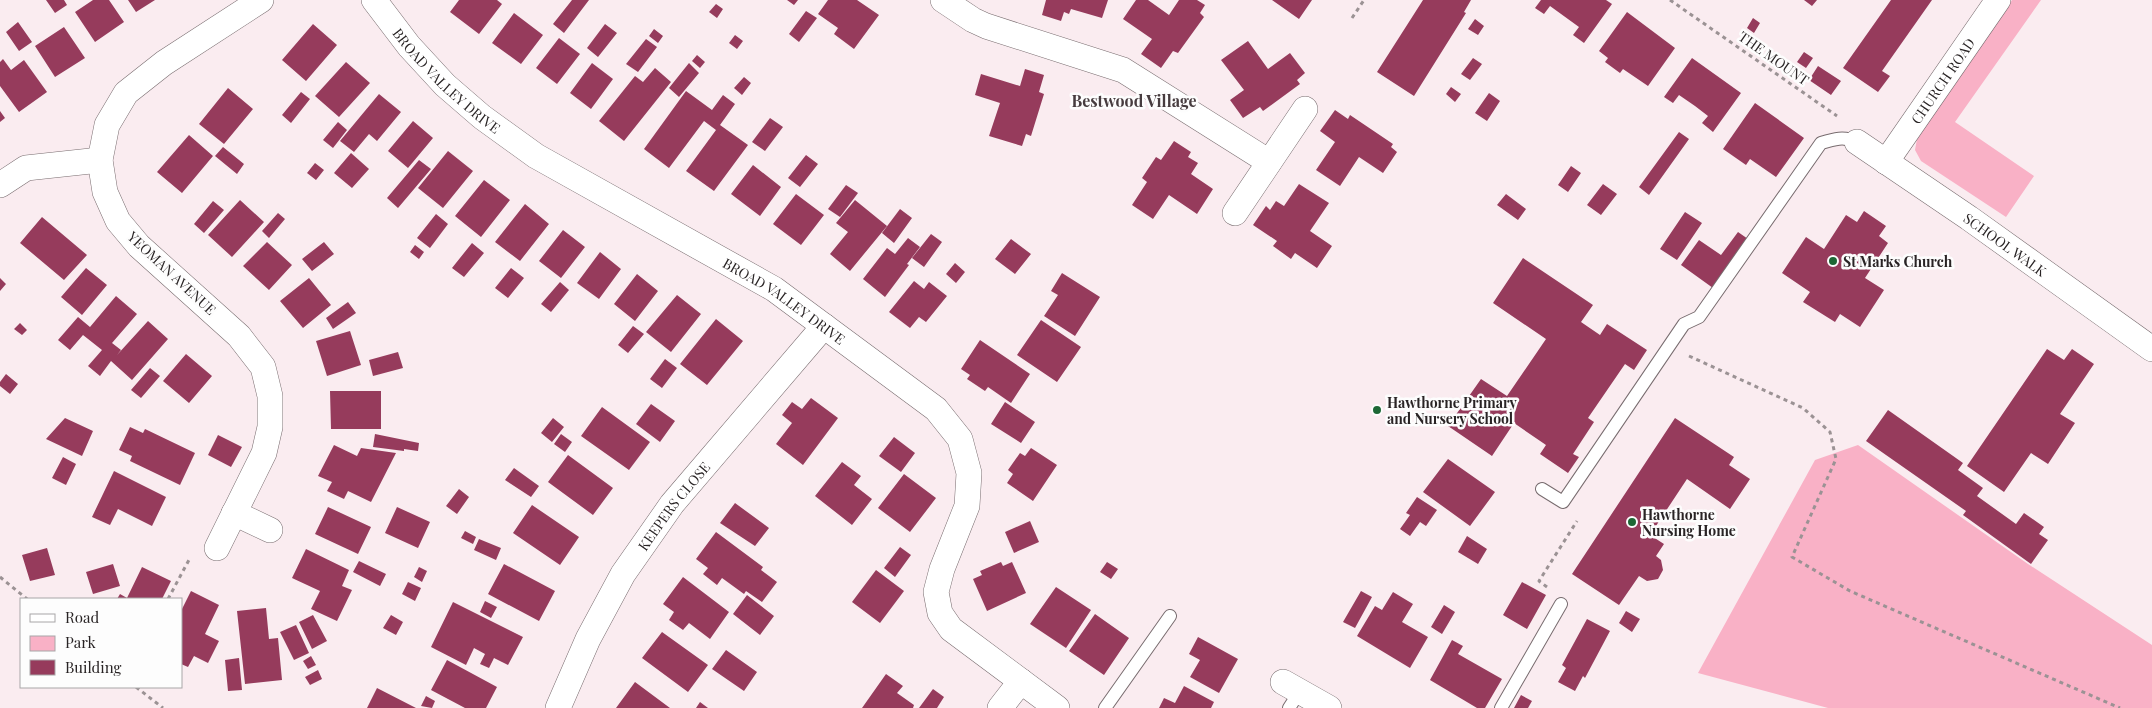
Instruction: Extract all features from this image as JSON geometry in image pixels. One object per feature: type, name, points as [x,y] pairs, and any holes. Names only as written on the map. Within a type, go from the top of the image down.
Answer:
[{"type":"street","name":"YEOMAN AVENUE","points":[[216,548],[264,453],[270,427],[270,396],[263,367],[238,336],[139,246],[118,221],[105,192],[100,160],[107,125],[126,93],[164,63],[261,0]]},
{"type":"street","name":"BROAD VALLEY DRIVE","points":[[374,0],[421,59],[445,85],[482,117],[536,156],[774,289],[936,409],[960,439],[969,473],[967,506],[942,569],[936,592],[940,613],[951,629],[1057,708]]},
{"type":"street","points":[[943,0],[973,20],[986,26],[1124,70],[1269,162]]},
{"type":"street","name":"CHURCH ROAD","points":[[1886,162],[1998,0]]},
{"type":"street","points":[[1235,213],[1305,109]]},
{"type":"street","name":"SCHOOL WALK","points":[[1857,142],[1969,218],[2152,349]]},
{"type":"street","points":[[0,185],[26,168],[100,160]]},
{"type":"street","name":"KEEPERS CLOSE","points":[[558,708],[588,639],[623,574],[672,504],[824,326]]},
{"type":"street","points":[[234,513],[270,530]]},
{"type":"street","points":[[1000,708],[1021,681]]},
{"type":"street","points":[[1291,694],[1329,708]]},
{"type":"lane","points":[[1542,489],[1563,502],[1684,324],[1699,317],[1821,143],[1847,138],[1857,142]]},
{"type":"lane","points":[[1502,708],[1561,604]]},
{"type":"lane","points":[[1105,708],[1170,616]]},
{"type":"path","points":[[1352,18],[1364,0]]},
{"type":"path","name":"THE MOUNT","points":[[1670,0],[1842,120],[1857,142]]},
{"type":"path","points":[[1686,355],[1803,408],[1830,432],[1836,459],[1792,557],[1850,591],[2120,708]]},
{"type":"path","points":[[169,598],[194,550],[216,548]]},
{"type":"path","points":[[0,577],[26,598]]},
{"type":"path","points":[[137,688],[162,708]]},
{"type":"green space","points":[[2012,0],[2041,0],[1955,122],[2034,176],[2006,217],[1921,161],[1915,150],[1917,139]]},
{"type":"green space","points":[[1858,445],[2028,564],[2152,645],[2152,708],[1828,708],[1698,673],[1815,460]]},
{"type":"building","points":[[46,0],[64,0],[67,5],[55,13]]},
{"type":"building","points":[[93,0],[109,0],[124,22],[95,42],[75,12]]},
{"type":"building","points":[[128,0],[155,0],[136,12]]},
{"type":"building","points":[[459,0],[497,0],[502,4],[479,34],[450,12]]},
{"type":"building","points":[[572,0],[589,0],[564,33],[553,24]]},
{"type":"building","points":[[787,0],[798,0],[794,5]]},
{"type":"building","points":[[828,0],[857,0],[879,15],[854,49],[834,34],[838,28],[818,14]]},
{"type":"building","points":[[1046,0],[1108,0],[1102,18],[1071,9],[1069,14],[1064,12],[1061,21],[1042,15]]},
{"type":"building","points":[[1136,0],[1148,0],[1169,15],[1179,0],[1197,0],[1205,5],[1200,13],[1204,17],[1178,53],[1173,51],[1161,68],[1141,54],[1152,39],[1123,19]]},
{"type":"building","points":[[1272,0],[1312,0],[1299,19]]},
{"type":"building","points":[[1423,0],[1471,0],[1464,12],[1466,13],[1414,96],[1377,72]]},
{"type":"building","points":[[1541,0],[1606,0],[1612,4],[1584,43],[1573,35],[1579,27],[1550,6],[1544,14],[1535,8]]},
{"type":"building","points":[[1804,0],[1817,0],[1812,6]]},
{"type":"building","points":[[1891,0],[1932,0],[1882,71],[1890,76],[1878,92],[1843,68]]},
{"type":"building","points":[[716,4],[723,9],[717,18],[709,12]]},
{"type":"building","points":[[806,11],[817,18],[799,42],[789,34]]},
{"type":"building","points":[[1627,12],[1675,48],[1648,86],[1623,69],[1620,73],[1605,62],[1608,58],[1599,51]]},
{"type":"building","points":[[514,13],[543,35],[521,64],[492,43]]},
{"type":"building","points":[[1753,18],[1760,23],[1754,33],[1747,28]]},
{"type":"building","points":[[1475,19],[1484,26],[1478,35],[1468,29]]},
{"type":"building","points":[[18,22],[32,42],[19,51],[6,32]]},
{"type":"building","points":[[313,24],[337,45],[306,81],[282,60]]},
{"type":"building","points":[[605,24],[617,33],[598,57],[587,48]]},
{"type":"building","points":[[64,27],[85,58],[55,77],[35,46]]},
{"type":"building","points":[[654,29],[663,36],[658,43],[649,36]]},
{"type":"building","points":[[735,35],[743,41],[737,49],[729,43]]},
{"type":"building","points":[[559,38],[580,54],[557,84],[536,68]]},
{"type":"building","points":[[646,39],[657,47],[638,72],[626,64]]},
{"type":"building","points":[[1248,41],[1268,69],[1290,53],[1305,73],[1297,80],[1300,84],[1263,111],[1260,107],[1243,118],[1230,100],[1244,90],[1221,60]]},
{"type":"building","points":[[1804,52],[1813,58],[1806,68],[1797,62]]},
{"type":"building","points":[[697,55],[705,62],[700,68],[692,61]]},
{"type":"building","points":[[1473,58],[1482,64],[1470,80],[1461,74]]},
{"type":"building","points":[[1692,58],[1741,93],[1713,132],[1702,123],[1708,116],[1695,106],[1679,95],[1673,103],[1664,97]]},
{"type":"building","points":[[3,59],[11,70],[24,60],[47,92],[19,112],[0,86],[0,62]]},
{"type":"building","points":[[346,62],[370,83],[339,117],[315,96]]},
{"type":"building","points":[[592,63],[613,79],[591,109],[570,93]]},
{"type":"building","points":[[689,63],[699,73],[679,97],[669,88]]},
{"type":"building","points":[[1818,66],[1841,81],[1831,95],[1809,80]]},
{"type":"building","points":[[655,68],[671,82],[624,141],[599,121],[635,76],[643,82]]},
{"type":"building","points":[[1025,69],[1044,75],[1039,92],[1044,94],[1031,136],[1026,134],[1022,146],[989,136],[1000,103],[975,95],[981,74],[1020,86]]},
{"type":"building","points":[[744,77],[751,83],[742,95],[734,88]]},
{"type":"building","points":[[1451,87],[1461,94],[1455,102],[1446,94]]},
{"type":"building","points":[[228,88],[253,109],[224,144],[199,124]]},
{"type":"building","points":[[686,91],[712,110],[723,95],[735,104],[720,125],[748,145],[714,191],[686,171],[716,130],[704,121],[669,168],[644,149]]},
{"type":"building","points":[[301,92],[310,99],[291,123],[282,115]]},
{"type":"building","points":[[1489,93],[1500,101],[1487,121],[1475,113]]},
{"type":"building","points":[[379,94],[401,112],[377,141],[369,134],[354,152],[340,141]]},
{"type":"building","points":[[1755,103],[1804,138],[1776,177],[1750,159],[1746,165],[1723,149]]},
{"type":"building","points":[[1335,110],[1348,119],[1350,115],[1393,144],[1391,147],[1397,152],[1383,173],[1359,157],[1340,186],[1316,170],[1335,142],[1320,131]]},
{"type":"building","points":[[0,111],[5,118],[0,122]]},
{"type":"building","points":[[770,118],[783,127],[765,151],[752,142]]},
{"type":"building","points":[[413,121],[433,138],[408,168],[388,151]]},
{"type":"building","points":[[338,122],[347,130],[333,148],[323,140]]},
{"type":"building","points":[[1679,132],[1689,139],[1649,195],[1639,187]]},
{"type":"building","points":[[189,135],[213,156],[182,193],[157,172]]},
{"type":"building","points":[[1174,141],[1191,152],[1188,157],[1198,163],[1191,174],[1213,189],[1197,214],[1169,195],[1153,219],[1132,205],[1147,182],[1142,178],[1156,157],[1161,160]]},
{"type":"building","points":[[223,147],[244,164],[237,174],[215,156]]},
{"type":"building","points":[[448,151],[473,171],[443,208],[418,188]]},
{"type":"building","points":[[351,153],[369,169],[352,188],[334,173]]},
{"type":"building","points":[[806,155],[818,164],[800,187],[788,178]]},
{"type":"building","points":[[419,160],[431,169],[398,208],[387,198]]},
{"type":"building","points":[[315,163],[324,170],[316,180],[307,173]]},
{"type":"building","points":[[753,165],[781,187],[760,216],[731,194]]},
{"type":"building","points":[[1571,166],[1581,173],[1568,192],[1558,185]]},
{"type":"building","points":[[484,180],[510,200],[481,237],[455,216]]},
{"type":"building","points":[[1299,184],[1329,203],[1310,231],[1332,246],[1317,268],[1295,253],[1291,259],[1273,246],[1277,241],[1253,225],[1266,206],[1270,210],[1276,201],[1284,206]]},
{"type":"building","points":[[1603,184],[1617,194],[1601,215],[1587,205]]},
{"type":"building","points":[[846,185],[858,193],[840,217],[828,209]]},
{"type":"building","points":[[796,194],[824,215],[801,245],[773,224]]},
{"type":"building","points":[[1506,194],[1526,209],[1518,220],[1497,205]]},
{"type":"building","points":[[240,200],[264,222],[232,257],[208,235]]},
{"type":"building","points":[[855,200],[887,226],[850,271],[830,254],[848,232],[836,223]]},
{"type":"building","points":[[213,201],[224,210],[204,233],[194,224]]},
{"type":"building","points":[[525,204],[549,224],[520,261],[495,242]]},
{"type":"building","points":[[900,209],[912,218],[894,243],[882,233]]},
{"type":"building","name":"St Marks Church","points":[[1864,211],[1886,226],[1879,236],[1888,243],[1865,278],[1884,290],[1860,327],[1840,314],[1835,322],[1803,302],[1810,292],[1782,273],[1806,237],[1824,249],[1846,215],[1857,222]]},
{"type":"building","points":[[1685,212],[1702,223],[1677,260],[1660,249]]},
{"type":"building","points":[[278,213],[285,219],[269,238],[262,231]]},
{"type":"building","points":[[436,214],[448,224],[430,248],[417,238]]},
{"type":"building","points":[[42,217],[87,255],[64,280],[20,243]]},
{"type":"building","points":[[563,230],[585,247],[561,278],[539,261]]},
{"type":"building","points":[[1738,232],[1748,239],[1713,288],[1681,265],[1699,240],[1721,255]]},
{"type":"building","points":[[931,234],[942,242],[924,267],[912,258]]},
{"type":"building","points":[[908,238],[920,247],[885,297],[863,279],[887,248],[895,254]]},
{"type":"building","points":[[1011,239],[1031,254],[1015,274],[995,259]]},
{"type":"building","points":[[267,242],[292,265],[269,290],[243,266]]},
{"type":"building","points":[[324,242],[334,254],[312,271],[302,259]]},
{"type":"building","points":[[472,243],[484,253],[464,277],[452,268]]},
{"type":"building","points":[[415,245],[424,252],[419,259],[410,252]]},
{"type":"building","points":[[600,252],[621,269],[599,299],[577,283]]},
{"type":"building","points":[[1523,258],[1593,305],[1581,322],[1600,335],[1607,324],[1647,350],[1634,370],[1625,364],[1588,418],[1594,422],[1573,454],[1579,457],[1568,473],[1540,454],[1546,445],[1514,423],[1492,456],[1448,426],[1481,379],[1507,396],[1546,339],[1493,303]]},
{"type":"building","points":[[955,263],[965,272],[956,283],[946,274]]},
{"type":"building","points":[[86,268],[107,285],[82,315],[61,297]]},
{"type":"building","points":[[511,268],[524,278],[508,298],[495,288]]},
{"type":"building","points":[[1062,273],[1100,297],[1075,336],[1044,316],[1058,295],[1051,291]]},
{"type":"building","points":[[637,274],[658,291],[635,321],[614,304]]},
{"type":"building","points":[[0,278],[6,284],[0,291]]},
{"type":"building","points":[[309,278],[331,305],[303,328],[280,301]]},
{"type":"building","points":[[914,281],[924,289],[929,282],[947,296],[926,322],[919,317],[910,328],[889,312]]},
{"type":"building","points":[[560,282],[569,290],[551,312],[541,304]]},
{"type":"building","points":[[677,295],[701,314],[671,352],[646,332]]},
{"type":"building","points":[[116,296],[137,314],[112,343],[121,350],[117,355],[148,321],[168,339],[132,380],[111,361],[100,376],[88,366],[102,350],[83,335],[70,350],[58,340],[78,317],[90,327]]},
{"type":"building","points":[[348,302],[356,313],[333,329],[326,318]]},
{"type":"building","points":[[716,319],[743,341],[707,385],[680,364]]},
{"type":"building","points":[[1041,320],[1081,347],[1057,382],[1017,355]]},
{"type":"building","points":[[20,323],[27,330],[22,335],[14,329]]},
{"type":"building","points":[[633,326],[644,334],[628,353],[618,345]]},
{"type":"building","points":[[350,331],[361,365],[327,376],[316,341]]},
{"type":"building","points":[[980,340],[1030,374],[1011,403],[988,387],[985,391],[967,379],[970,375],[961,369]]},
{"type":"building","points":[[2047,349],[2064,360],[2072,349],[2094,364],[2060,414],[2075,423],[2048,464],[2031,453],[2004,492],[1967,466]]},
{"type":"building","points":[[398,352],[403,368],[373,376],[369,360]]},
{"type":"building","points":[[186,354],[212,376],[189,403],[163,381]]},
{"type":"building","points":[[665,359],[677,368],[662,388],[650,379]]},
{"type":"building","points":[[150,368],[160,376],[141,398],[131,390]]},
{"type":"building","points":[[6,374],[18,384],[10,394],[0,386],[0,382]]},
{"type":"building","points":[[330,391],[381,391],[381,429],[331,429]]},
{"type":"building","points":[[811,398],[838,418],[803,465],[776,444],[792,423],[782,415],[792,402],[802,409]]},
{"type":"building","points":[[1005,402],[1035,422],[1021,443],[991,424]]},
{"type":"building","points":[[651,404],[675,421],[660,442],[636,424]]},
{"type":"building","points":[[602,407],[650,442],[629,470],[581,436]]},
{"type":"building","points":[[1888,410],[1963,463],[1958,470],[1983,488],[1977,496],[2016,524],[2024,513],[2044,527],[2039,534],[2048,540],[2031,564],[1963,515],[1966,511],[1866,441]]},
{"type":"building","points":[[65,418],[93,431],[82,456],[46,439]]},
{"type":"building","points":[[553,418],[564,427],[552,442],[541,433]]},
{"type":"building","name":"Hawthorne Nursing Home","points":[[1675,418],[1734,457],[1729,465],[1750,479],[1730,509],[1687,479],[1650,535],[1664,544],[1656,556],[1661,560],[1663,570],[1658,579],[1647,581],[1639,576],[1619,605],[1572,574]]},
{"type":"building","points":[[130,427],[143,433],[145,429],[195,453],[180,485],[130,461],[132,456],[119,450]]},
{"type":"building","points":[[375,434],[419,443],[418,451],[373,447]]},
{"type":"building","points":[[561,434],[572,442],[565,452],[554,444]]},
{"type":"building","points":[[218,435],[242,447],[231,467],[208,455]]},
{"type":"building","points":[[894,437],[915,453],[901,472],[879,456]]},
{"type":"building","points":[[334,445],[357,456],[361,448],[396,453],[371,502],[348,491],[344,499],[327,491],[332,482],[318,476]]},
{"type":"building","points":[[1031,448],[1057,465],[1033,501],[1007,483],[1013,474],[1008,470],[1020,453],[1025,456]]},
{"type":"building","points":[[568,455],[613,488],[593,515],[548,482]]},
{"type":"building","points":[[63,457],[76,464],[66,485],[52,478]]},
{"type":"building","points":[[1448,459],[1495,492],[1470,526],[1423,492]]},
{"type":"building","points":[[842,462],[861,476],[854,485],[872,499],[852,525],[815,496]]},
{"type":"building","points":[[514,468],[539,486],[531,497],[505,480]]},
{"type":"building","points":[[114,471],[166,497],[152,526],[118,509],[110,525],[92,517]]},
{"type":"building","points":[[904,474],[936,498],[910,532],[878,508]]},
{"type":"building","points":[[459,489],[469,497],[457,514],[446,506]]},
{"type":"building","points":[[1417,497],[1437,510],[1426,526],[1420,522],[1410,536],[1400,529],[1410,515],[1406,513]]},
{"type":"building","points":[[735,503],[769,528],[755,546],[720,523]]},
{"type":"building","points":[[532,505],[579,537],[560,565],[513,533]]},
{"type":"building","points":[[328,507],[371,527],[358,554],[315,534]]},
{"type":"building","points":[[397,507],[430,522],[418,548],[385,533]]},
{"type":"building","points":[[1030,521],[1039,542],[1014,553],[1005,532]]},
{"type":"building","points":[[465,531],[476,537],[473,544],[461,538]]},
{"type":"building","points":[[716,532],[763,567],[761,570],[777,582],[762,602],[746,591],[744,594],[722,578],[717,585],[703,574],[708,568],[696,559]]},
{"type":"building","points":[[1467,536],[1487,549],[1478,564],[1458,552]]},
{"type":"building","points":[[479,539],[501,548],[496,560],[474,550]]},
{"type":"building","points":[[900,547],[911,555],[895,577],[884,568]]},
{"type":"building","points":[[47,548],[55,575],[30,581],[22,555]]},
{"type":"building","points":[[306,549],[349,570],[342,586],[352,590],[337,621],[311,609],[320,591],[292,578]]},
{"type":"building","points":[[359,561],[386,574],[380,586],[353,572]]},
{"type":"building","points":[[1001,562],[1003,566],[1012,562],[1026,593],[987,611],[973,579],[982,575],[980,571]]},
{"type":"building","points":[[1107,562],[1118,569],[1111,579],[1100,572]]},
{"type":"building","points":[[113,564],[120,586],[93,594],[86,572]]},
{"type":"building","points":[[504,564],[555,591],[539,621],[488,594]]},
{"type":"building","points":[[142,567],[171,581],[162,598],[127,598]]},
{"type":"building","points":[[419,567],[427,571],[422,582],[414,577]]},
{"type":"building","points":[[876,570],[904,591],[880,623],[852,602]]},
{"type":"building","points":[[683,577],[729,612],[710,639],[689,623],[683,630],[669,620],[674,612],[663,604]]},
{"type":"building","points":[[408,582],[421,588],[415,601],[402,594]]},
{"type":"building","points":[[1522,582],[1546,595],[1527,629],[1503,615]]},
{"type":"building","points":[[1056,587],[1091,610],[1066,648],[1030,624]]},
{"type":"building","points":[[191,591],[219,605],[205,634],[219,641],[208,663],[194,656],[188,667],[182,664],[182,609]]},
{"type":"building","points":[[1361,591],[1372,597],[1355,628],[1343,622]]},
{"type":"building","points":[[1393,592],[1413,604],[1402,622],[1428,637],[1410,668],[1357,636],[1375,606],[1382,610]]},
{"type":"building","points":[[120,594],[127,598],[118,598]]},
{"type":"building","points":[[747,595],[774,616],[760,635],[733,614]]},
{"type":"building","points":[[485,601],[497,607],[491,618],[480,612]]},
{"type":"building","points":[[453,602],[523,637],[508,665],[494,658],[489,668],[480,664],[485,654],[474,648],[466,665],[431,647]]},
{"type":"building","points":[[1444,605],[1455,612],[1442,634],[1431,627]]},
{"type":"building","points":[[266,608],[269,639],[278,638],[282,680],[245,684],[237,611]]},
{"type":"building","points":[[1626,611],[1640,619],[1632,632],[1619,623]]},
{"type":"building","points":[[1095,614],[1129,638],[1104,675],[1069,651]]},
{"type":"building","points":[[313,615],[327,641],[312,649],[299,622]]},
{"type":"building","points":[[391,615],[403,622],[396,635],[383,628]]},
{"type":"building","points":[[1587,619],[1610,631],[1585,678],[1583,676],[1575,691],[1558,682],[1566,668],[1562,665]]},
{"type":"building","points":[[296,625],[309,653],[294,660],[280,632]]},
{"type":"building","points":[[662,632],[708,665],[688,692],[642,658]]},
{"type":"building","points":[[1198,637],[1238,659],[1219,693],[1190,677],[1200,660],[1189,654]]},
{"type":"building","points":[[1452,640],[1463,646],[1458,654],[1502,679],[1485,708],[1477,708],[1430,680]]},
{"type":"building","points":[[726,650],[757,672],[744,691],[712,669]]},
{"type":"building","points":[[311,656],[316,665],[308,669],[303,661]]},
{"type":"building","points":[[239,658],[242,690],[228,691],[225,660]]},
{"type":"building","points":[[447,660],[497,687],[486,708],[465,708],[431,690]]},
{"type":"building","points":[[318,670],[322,679],[310,685],[305,677]]},
{"type":"building","points":[[886,674],[903,686],[897,693],[914,705],[913,708],[862,708]]},
{"type":"building","points":[[635,682],[670,708],[616,708]]},
{"type":"building","points":[[1184,686],[1214,702],[1211,708],[1159,708],[1164,698],[1175,703]]},
{"type":"building","points":[[377,688],[416,708],[367,708]]},
{"type":"building","points":[[933,689],[944,697],[937,708],[919,708]]},
{"type":"building","points":[[1521,695],[1532,701],[1528,708],[1514,708]]},
{"type":"building","points":[[426,696],[435,701],[432,708],[421,706]]},
{"type":"building","points":[[700,702],[708,708],[696,708]]},
{"type":"place","name":"St Marks Church","points":[[1833,261]]},
{"type":"place","name":"Hawthorne Primary and Nursery School","points":[[1377,410]]},
{"type":"place","name":"Hawthorne Nursing Home","points":[[1632,522]]},
{"type":"district","name":"Bestwood Village","points":[[1134,100]]}]
